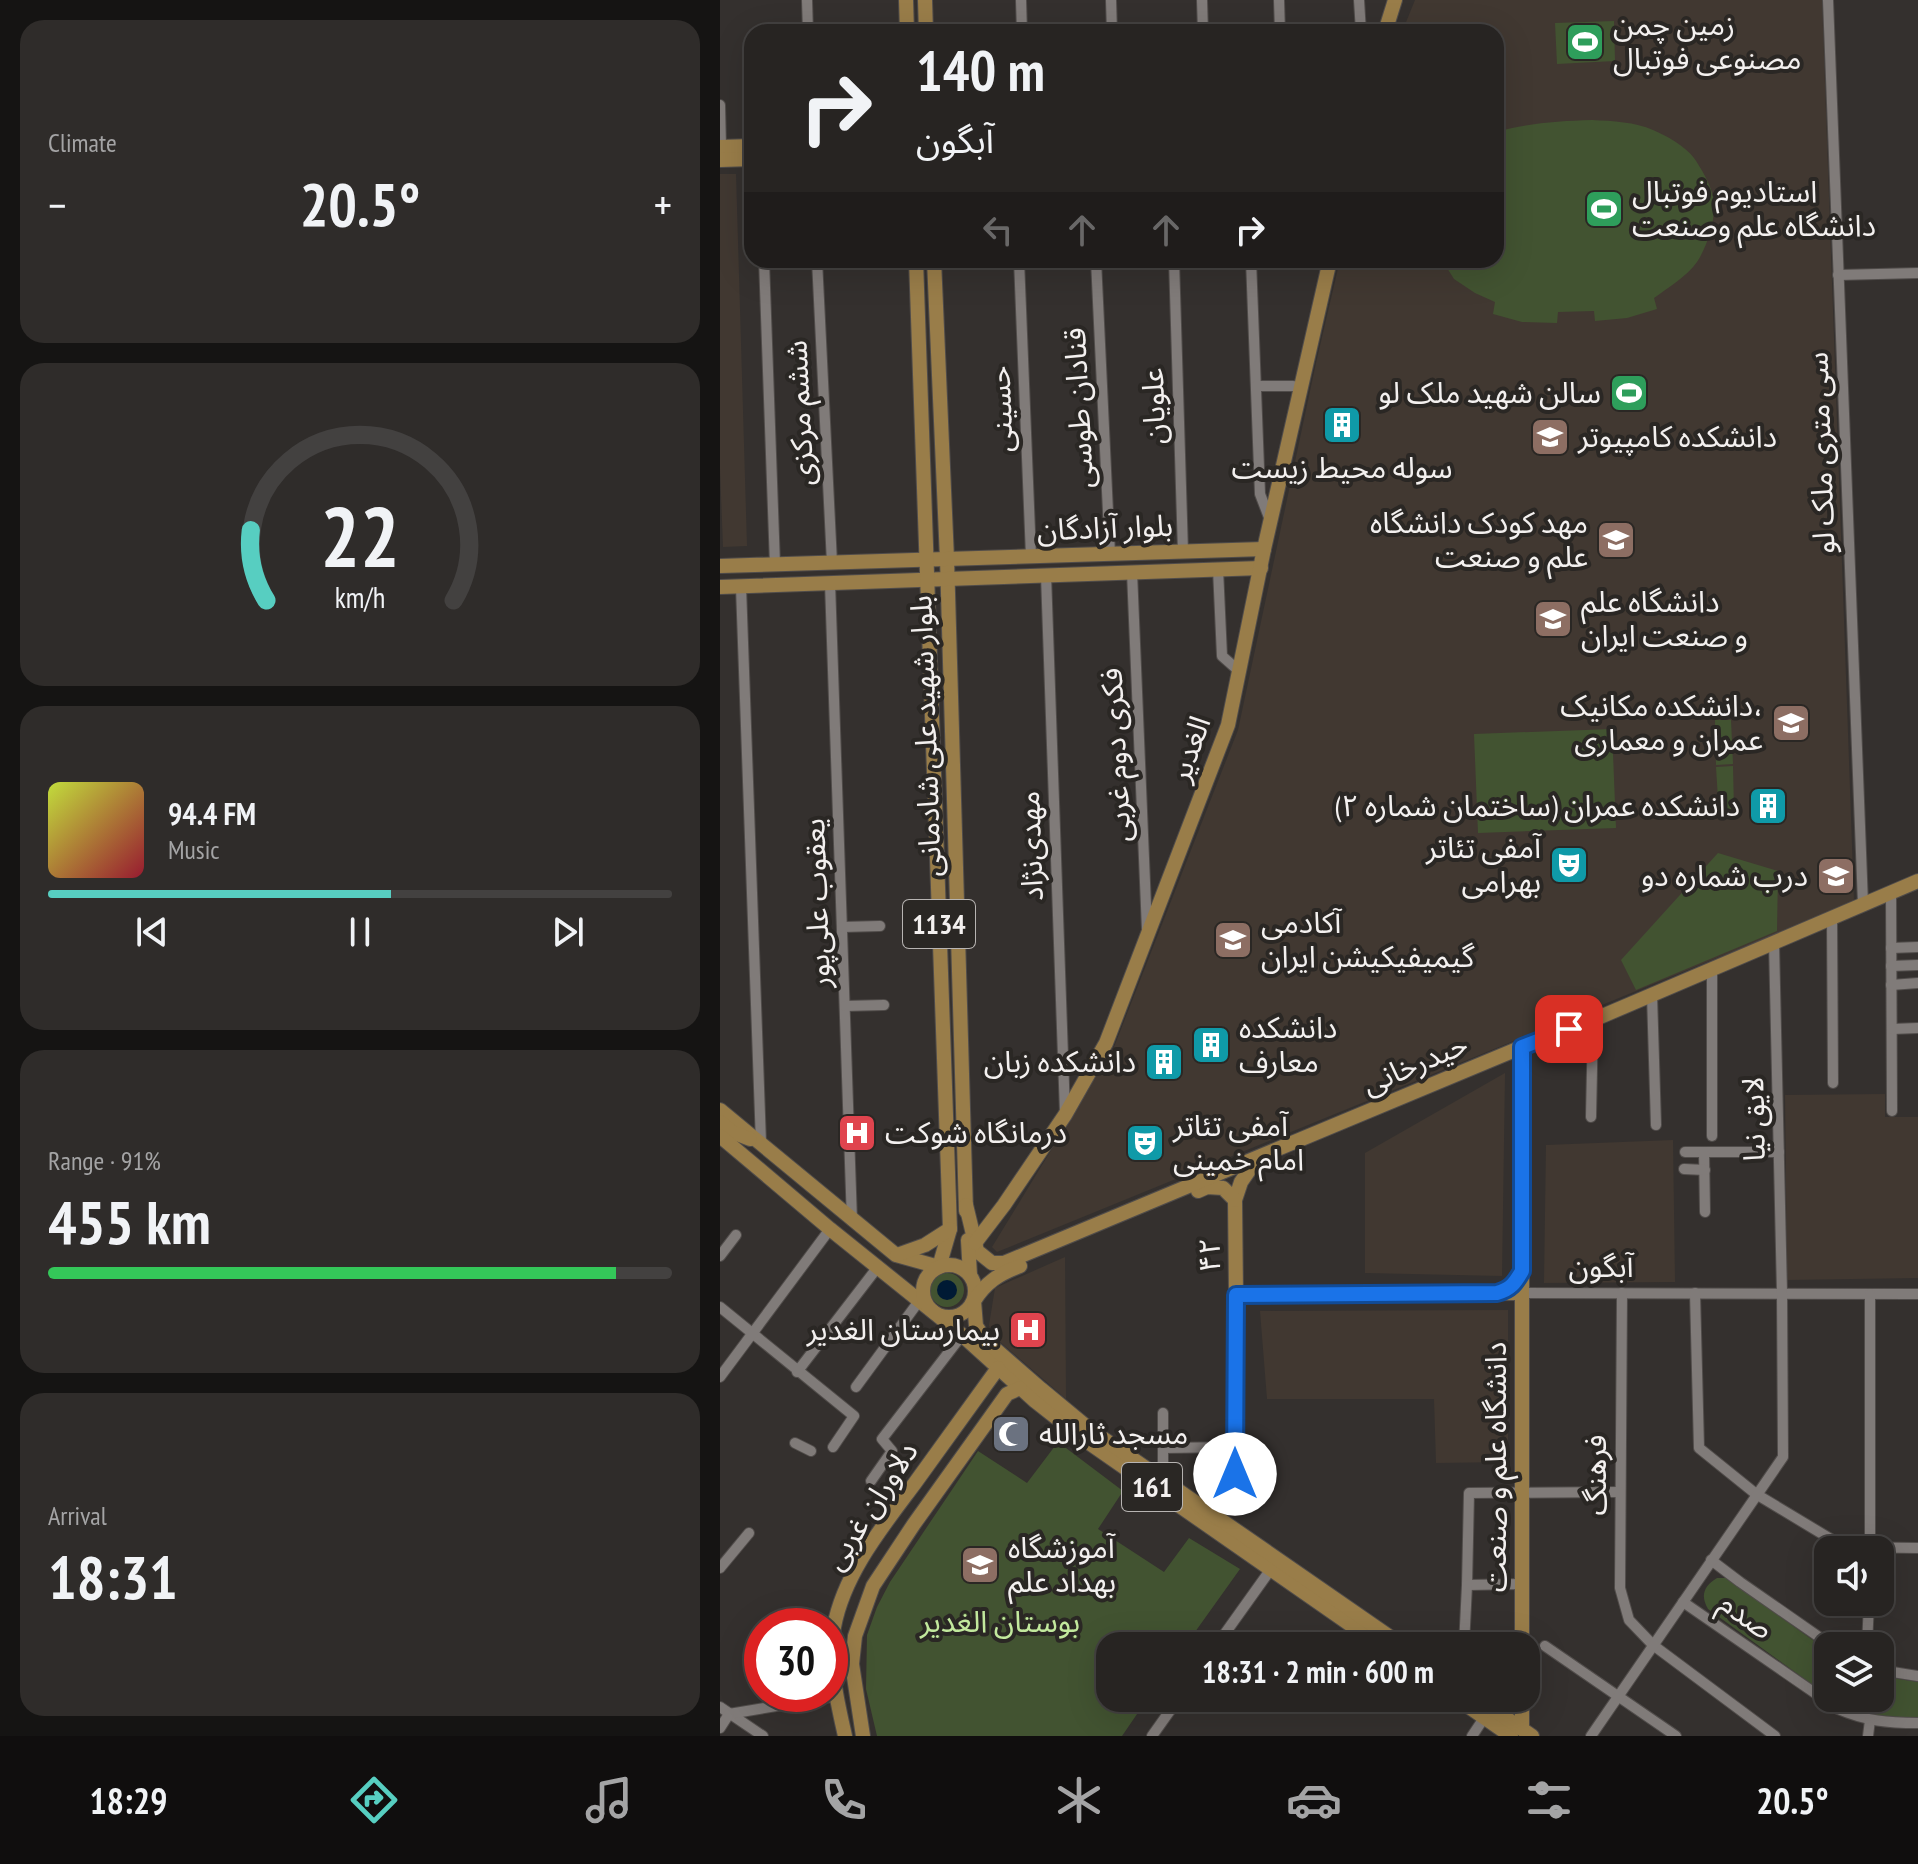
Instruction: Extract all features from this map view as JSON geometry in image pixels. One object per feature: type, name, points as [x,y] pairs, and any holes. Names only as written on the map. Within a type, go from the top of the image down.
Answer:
[{"type":"main road","points":[[906,0],[907,24]]},
{"type":"main road","points":[[925,0],[926,24]]},
{"type":"main road","points":[[1388,24],[1395,0]]},
{"type":"main road","points":[[720,151],[744,147]]},
{"type":"main road","points":[[720,151],[744,157]]},
{"type":"main road","name":"بلوار شهید علی شادمانی","points":[[916,268],[927,560]]},
{"type":"main road","name":"بلوار شهید علی شادمانی","points":[[934,268],[947,559]]},
{"type":"main road","name":"الغدیر","points":[[971,1240],[996,1217],[1065,1115],[1106,1043],[1228,725],[1264,549],[1328,268]]},
{"type":"main road","name":"بلوار آزادگان","points":[[927,560],[1264,549]]},
{"type":"main road","name":"1134","points":[[947,559],[948,579]]},
{"type":"main road","points":[[720,566],[927,560]]},
{"type":"main road","name":"1134","points":[[927,560],[928,579]]},
{"type":"main road","name":"بلوار آزادگان","points":[[928,579],[1261,568]]},
{"type":"main road","points":[[720,587],[928,579]]},
{"type":"main road","name":"بلوار شهید علی شادمانی","points":[[928,579],[949,1232],[939,1267]]},
{"type":"main road","name":"بلوار شهید علی شادمانی","points":[[948,579],[970,1275]]},
{"type":"main road","name":"حیدرخانی","points":[[971,1240],[984,1258],[992,1263],[1004,1263],[1593,1020],[1918,881]]},
{"type":"main road","name":"دانشگاه علم و صنعت","points":[[1522,1047],[1522,1632]]},
{"type":"main road","points":[[720,1110],[896,1255],[939,1267],[953,1265],[970,1275],[976,1292],[974,1301]]},
{"type":"main road","points":[[720,1122],[732,1132],[761,1143]]},
{"type":"main road","name":"161","points":[[722,1141],[962,1335],[1020,1388],[1082,1438],[1361,1632]]},
{"type":"main road","points":[[939,1267],[928,1275],[923,1288],[925,1302],[933,1313],[956,1317],[970,1308],[984,1286],[998,1275],[1207,1187],[1223,1188],[1235,1200],[1241,1182],[1258,1157]]},
{"type":"main road","name":"۴۲","points":[[1235,1200],[1236,1295]]},
{"type":"main road","points":[[968,1211],[996,1217]]},
{"type":"main road","points":[[896,1255],[949,1232],[958,1240],[971,1240]]},
{"type":"main road","points":[[1497,1293],[1511,1288],[1522,1271]]},
{"type":"main road","name":"آبگون","points":[[1236,1295],[1522,1293]]},
{"type":"main road","name":"161","points":[[974,1301],[976,1326],[986,1341],[1088,1428],[1383,1632]]},
{"type":"main road","name":"دلاوران غربی","points":[[840,1608],[853,1575],[894,1512],[998,1368]]},
{"type":"main road","name":"دلاوران غربی","points":[[863,1736],[852,1664],[855,1636],[873,1586],[1007,1394],[1020,1388]]},
{"type":"main road","name":"دلاوران غربی","points":[[840,1712],[845,1736]]},
{"type":"main road","points":[[1476,1712],[1522,1734]]},
{"type":"main road","points":[[1494,1712],[1522,1734]]},
{"type":"main road","points":[[1522,1712],[1522,1734]]},
{"type":"street","points":[[807,0],[808,24]]},
{"type":"street","points":[[1021,0],[1022,24]]},
{"type":"street","points":[[1111,0],[1112,24]]},
{"type":"street","points":[[1202,0],[1203,24]]},
{"type":"street","points":[[1279,0],[1280,24]]},
{"type":"street","points":[[1359,0],[1360,24]]},
{"type":"street","name":"سی متری ملک لو","points":[[1828,0],[1863,904]]},
{"type":"street","points":[[720,105],[720,151]]},
{"type":"street","points":[[764,268],[775,565]]},
{"type":"street","name":"ششم مرکزی","points":[[817,268],[832,563]]},
{"type":"street","name":"حسینی","points":[[1019,268],[1031,556]]},
{"type":"street","name":"قنادان طوسی","points":[[1096,268],[1110,554]]},
{"type":"street","name":"علویان","points":[[1174,268],[1183,552]]},
{"type":"street","points":[[1251,268],[1260,494],[1270,522]]},
{"type":"street","points":[[1838,275],[1918,273]]},
{"type":"street","points":[[1256,386],[1293,386]]},
{"type":"street","points":[[1218,569],[1222,656],[1239,671]]},
{"type":"street","name":"فکری دوم غربی","points":[[1132,572],[1148,935]]},
{"type":"street","name":"مهدی‌نژاد","points":[[1046,575],[1065,1115]]},
{"type":"street","name":"یعقوب علی‌پور","points":[[830,583],[852,1221]]},
{"type":"street","points":[[741,587],[761,1143]]},
{"type":"street","points":[[1891,893],[1892,1111]]},
{"type":"street","points":[[1832,918],[1833,1083]]},
{"type":"street","points":[[842,927],[880,926]]},
{"type":"street","name":"لایق نیا","points":[[1711,1560],[1783,1457],[1774,943]]},
{"type":"street","points":[[1891,948],[1918,947]]},
{"type":"street","points":[[1891,966],[1918,965]]},
{"type":"street","points":[[1712,969],[1712,1136]]},
{"type":"street","points":[[1891,985],[1918,983]]},
{"type":"street","points":[[1652,995],[1656,1125]]},
{"type":"street","points":[[845,1006],[884,1005]]},
{"type":"street","points":[[1591,1117],[1593,1020]]},
{"type":"street","points":[[1892,1029],[1918,1028]]},
{"type":"street","points":[[1685,1152],[1779,1152]]},
{"type":"street","points":[[1704,1152],[1705,1212]]},
{"type":"street","points":[[1684,1169],[1705,1170]]},
{"type":"street","points":[[720,1377],[830,1229]]},
{"type":"street","points":[[722,1253],[736,1235]]},
{"type":"street","points":[[797,1372],[877,1268]]},
{"type":"street","name":"آبگون","points":[[1522,1293],[1918,1294]]},
{"type":"street","name":"فرهنگ","points":[[1622,1293],[1620,1588],[1629,1620],[1653,1645],[1775,1736]]},
{"type":"street","points":[[1695,1293],[1699,1448],[1756,1494],[1826,1536]]},
{"type":"street","points":[[1870,1294],[1870,1536]]},
{"type":"street","name":"۴۲","points":[[1235,1501],[1236,1295]]},
{"type":"street","points":[[856,1387],[919,1301]]},
{"type":"street","points":[[720,1307],[854,1416],[833,1447]]},
{"type":"street","points":[[871,1481],[892,1451],[882,1439],[962,1335]]},
{"type":"street","points":[[1163,1413],[1163,1462]]},
{"type":"street","points":[[795,1443],[811,1451]]},
{"type":"street","points":[[1163,1448],[1235,1447]]},
{"type":"street","points":[[1465,1632],[1469,1493],[1620,1492]]},
{"type":"street","points":[[720,1568],[749,1533]]},
{"type":"street","points":[[1894,1548],[1918,1548]]},
{"type":"street","name":"صدم","points":[[1814,1633],[1711,1560],[1683,1602],[1838,1709],[1858,1718],[1918,1723]]},
{"type":"street","points":[[1226,1632],[1271,1569]]},
{"type":"street","points":[[1467,1585],[1522,1584]]},
{"type":"street","points":[[1591,1736],[1683,1602]]},
{"type":"street","points":[[1545,1646],[1676,1736]]},
{"type":"street","points":[[1894,1672],[1918,1676]]},
{"type":"street","points":[[720,1728],[725,1710],[760,1735]]},
{"type":"street","points":[[1152,1736],[1169,1712]]},
{"type":"street","points":[[1472,1736],[1484,1718]]},
{"type":"street","points":[[1868,1736],[1870,1720]]},
{"type":"shaded area","name":"دانشگاه علم و صنعت ایران","points":[[1415,0],[1822,0],[1854,902],[997,1252],[992,1247],[1114,1047],[1238,730],[1338,268],[1504,268],[1504,24],[1405,24]]},
{"type":"shaded area","points":[[720,174],[736,174],[747,546],[723,547],[720,469]]},
{"type":"shaded area","points":[[1505,1073],[1502,1276],[1365,1273],[1365,1153]]},
{"type":"shaded area","points":[[1885,1094],[1885,1117],[1918,1117],[1918,1278],[1787,1280],[1785,1095]]},
{"type":"shaded area","points":[[1673,1140],[1675,1282],[1544,1283],[1546,1145]]},
{"type":"shaded area","name":"بیمارستان الغدیر","points":[[1065,1257],[1066,1399],[992,1335],[989,1325],[995,1288]]},
{"type":"shaded area","points":[[1508,1310],[1508,1462],[1436,1463],[1434,1399],[1267,1399],[1260,1311]]},
{"type":"green space","name":"زمین چمن مصنوعی فوتبال","points":[[1614,21],[1615,61],[1557,64],[1555,23]]},
{"type":"green space","name":"استادیوم فوتبال دانشگاه علم وصنعت","points":[[1592,120],[1646,127],[1686,149],[1694,158],[1712,192],[1714,213],[1711,231],[1697,262],[1677,282],[1654,298],[1657,309],[1627,318],[1595,321],[1594,311],[1558,312],[1557,323],[1522,322],[1493,314],[1495,302],[1454,279],[1447,268],[1504,268],[1504,130],[1544,123]]},
{"type":"green space","points":[[1715,720],[1731,720],[1733,764],[1716,765]]},
{"type":"green space","points":[[1612,729],[1616,828],[1478,833],[1474,734]]},
{"type":"green space","points":[[1733,766],[1734,811],[1732,815],[1719,816],[1716,767]]},
{"type":"green space","points":[[1718,853],[1778,871],[1777,931],[1636,990],[1621,960]]},
{"type":"green space","points":[[947,1273],[959,1278],[964,1290],[959,1302],[947,1307],[935,1302],[930,1290],[935,1278]]},
{"type":"green space","name":"بوستان الغدیر","points":[[1058,1442],[1123,1491],[1098,1529],[1164,1572],[1189,1538],[1240,1569],[1195,1632],[1096,1632],[1096,1712],[1138,1712],[1122,1736],[877,1736],[866,1689],[867,1635],[890,1582],[978,1451],[1027,1483]]},
{"type":"green space","points":[[1717,1578],[1726,1578],[1814,1641],[1814,1686],[1708,1609],[1704,1599],[1709,1584]]},
{"type":"green space","points":[[1894,1678],[1918,1682],[1918,1717],[1862,1712],[1894,1712]]},
{"type":"water","points":[[947,1280],[954,1283],[957,1290],[954,1297],[947,1300],[940,1297],[937,1290],[940,1283]]},
{"type":"place","name":"زمین چمن مصنوعی فوتبال","points":[[1585,42]]},
{"type":"place","name":"استادیوم فوتبال دانشگاه علم وصنعت","points":[[1604,209]]},
{"type":"place","name":"سالن شهید ملک لو","points":[[1629,393]]},
{"type":"place","name":"سوله محیط زیست","points":[[1342,425]]},
{"type":"place","name":"دانشکده کامپیوتر","points":[[1550,437]]},
{"type":"place","name":"مهد کودک دانشگاه علم و صنعت","points":[[1616,540]]},
{"type":"place","name":"دانشگاه علم و صنعت ایران","points":[[1553,619]]},
{"type":"place","name":"دانشکده مکانیک، عمران و معماری","points":[[1791,723]]},
{"type":"place","name":"دانشکده عمران (ساختمان شماره ۲)","points":[[1768,806]]},
{"type":"place","name":"آمفی تئاتر بهرامی","points":[[1569,865]]},
{"type":"place","name":"درب شماره دو","points":[[1836,876]]},
{"type":"place","name":"آکادمی گیمیفیکیشن ایران","points":[[1233,940]]},
{"type":"place","name":"دانشکده معارف","points":[[1211,1045]]},
{"type":"place","name":"دانشکده زبان","points":[[1164,1062]]},
{"type":"place","name":"درمانگاه شوکت","points":[[857,1133]]},
{"type":"place","name":"آمفی تئاتر امام خمینی","points":[[1145,1143]]},
{"type":"place","name":"بیمارستان الغدیر","points":[[1028,1330]]},
{"type":"place","name":"مسجد ثارالله","points":[[1011,1434]]},
{"type":"place","name":"آموزشگاه بهداد علم","points":[[980,1565]]},
{"type":"route","points":[[1235,1474],[1236,1295],[1497,1293],[1507,1291],[1515,1283],[1522,1271],[1522,1047],[1569,1029]]}]
